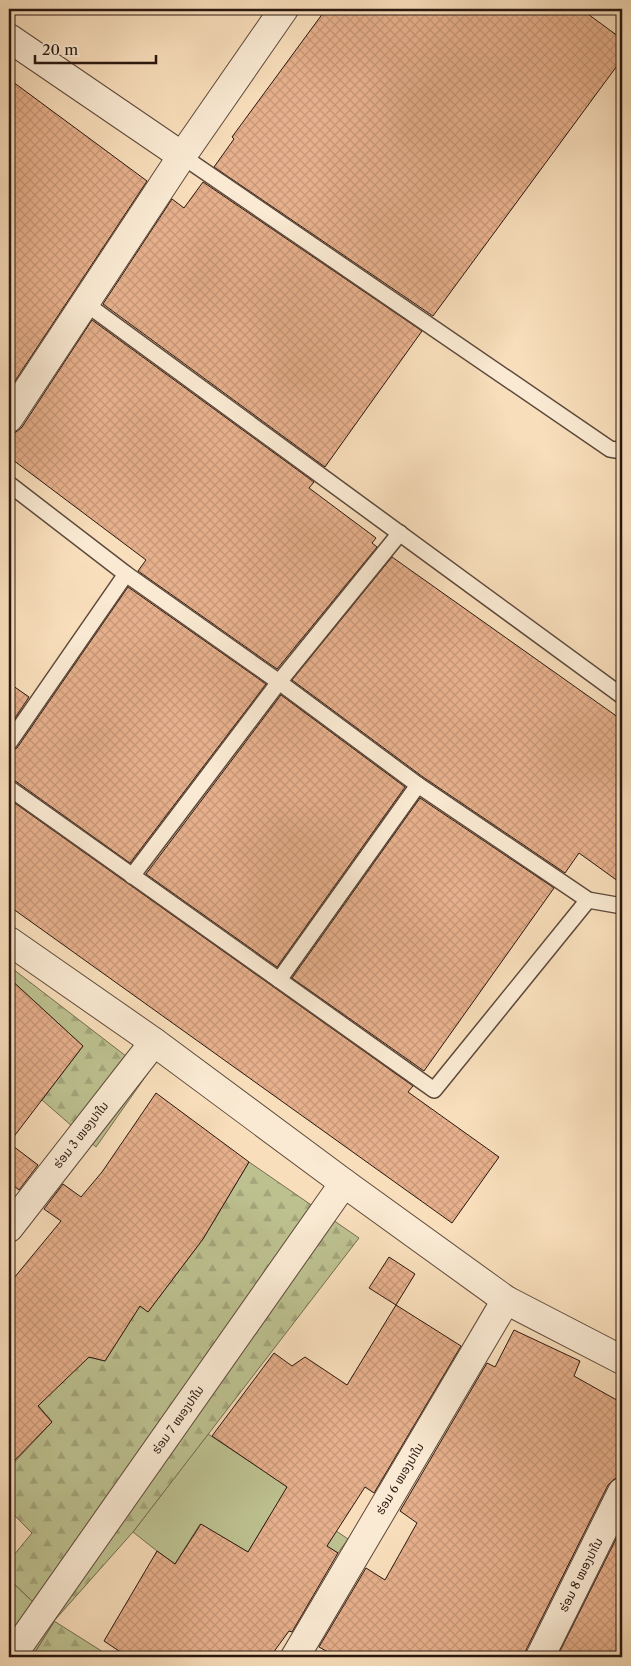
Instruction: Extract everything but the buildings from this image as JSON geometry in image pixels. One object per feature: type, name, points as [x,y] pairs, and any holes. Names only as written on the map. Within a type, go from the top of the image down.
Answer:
[{"type":"street","points":[[9,418],[182,156],[284,9]]},
{"type":"street","points":[[9,38],[182,156]]},
{"type":"street","points":[[9,941],[154,1042],[506,1300],[622,1360]]},
{"type":"street","name":"ຮ່ອມ 3 ໜອງປາໃນ","points":[[9,1228],[154,1042]]},
{"type":"street","name":"ຮ່ອມ 7 ໜອງປາໃນ","points":[[12,1657],[344,1183]]},
{"type":"street","name":"ຮ່ອມ 6 ໜອງປາໃນ","points":[[295,1657],[506,1300]]},
{"type":"street","name":"ຮ່ອມ 8 ໜອງປາໃນ","points":[[540,1657],[622,1492]]},
{"type":"lane","points":[[182,156],[610,449],[622,451]]},
{"type":"lane","points":[[85,303],[622,696]]},
{"type":"lane","points":[[9,484],[126,574],[418,785],[588,900],[622,906]]},
{"type":"lane","points":[[132,876],[278,682],[400,533]]},
{"type":"lane","points":[[9,743],[126,574]]},
{"type":"lane","points":[[279,980],[418,785]]},
{"type":"lane","points":[[9,788],[434,1090],[588,900]]},
{"type":"green space","points":[[9,966],[148,1073],[96,1147],[42,1100],[83,1046],[9,978]]},
{"type":"green space","points":[[249,1162],[359,1238],[133,1532],[54,1621],[111,1657],[32,1657],[54,1622],[9,1579],[9,1561],[32,1533],[9,1510],[9,1468],[52,1422],[38,1405],[89,1357],[105,1361],[140,1306],[148,1312],[203,1239]]},
{"type":"green space","points":[[208,1434],[297,1493],[292,1501],[348,1539],[338,1553],[271,1514],[248,1552],[200,1524],[175,1564],[133,1532]]},
{"type":"green space","points":[[9,1579],[54,1622],[32,1657],[9,1657]]}]
